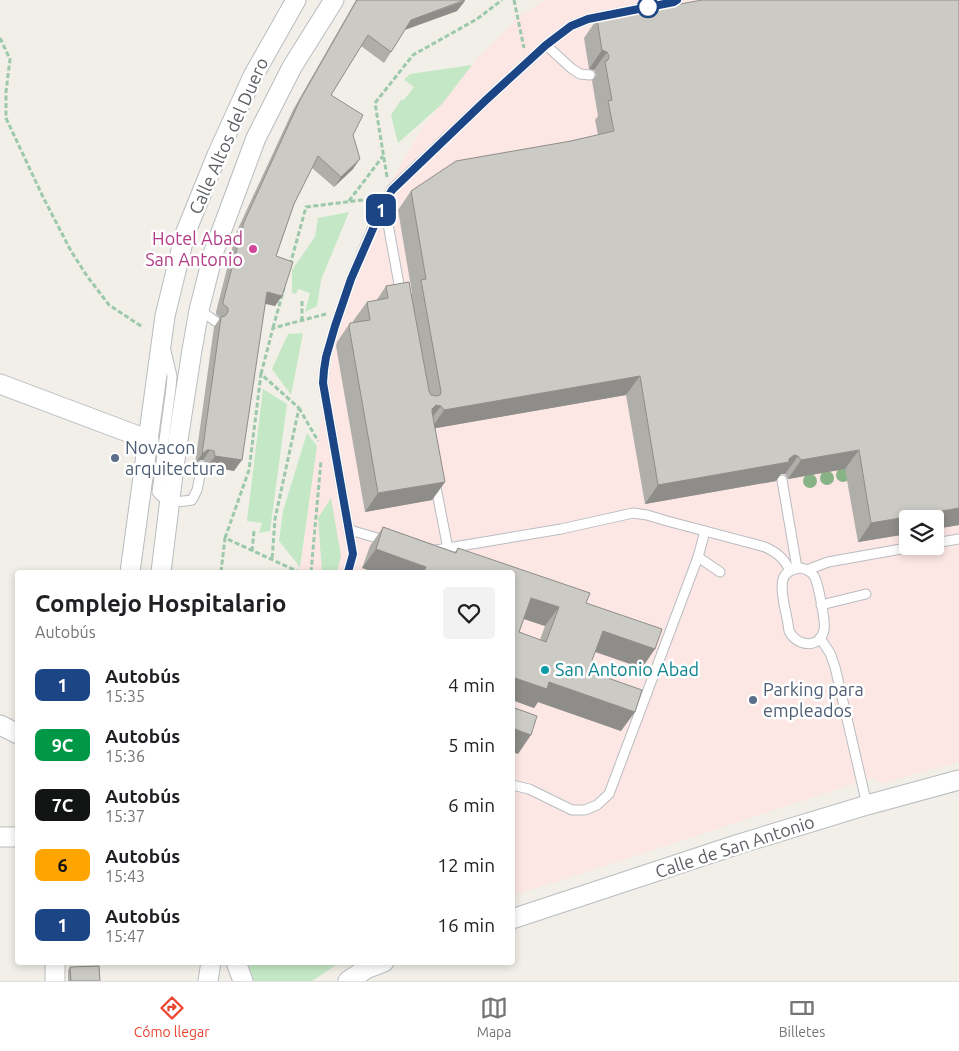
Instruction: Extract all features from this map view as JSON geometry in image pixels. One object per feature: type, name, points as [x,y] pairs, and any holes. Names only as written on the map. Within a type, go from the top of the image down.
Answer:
[{"type":"street","name":"Calle Altos del Duero","points":[[130,570],[165,316],[185,234],[217,154],[253,76],[296,0]]},
{"type":"street","name":"Calle Altos del Duero","points":[[162,570],[170,501],[198,310],[214,251],[256,138],[292,67],[334,0]]},
{"type":"street","points":[[0,384],[148,440]]},
{"type":"street","points":[[0,725],[15,732]]},
{"type":"street","name":"Calle de San Antonio","points":[[515,918],[739,844],[866,805],[959,780]]},
{"type":"street","points":[[0,837],[15,838]]},
{"type":"street","points":[[55,965],[55,981]]},
{"type":"street","points":[[208,981],[211,965]]},
{"type":"street","points":[[237,965],[243,981]]},
{"type":"street","points":[[348,981],[368,966]]},
{"type":"lane","points":[[349,570],[353,554],[323,383],[324,370],[335,326],[351,279],[384,202],[392,190],[486,100],[546,45],[571,26],[588,19],[677,0]]},
{"type":"lane","points":[[546,45],[571,68],[580,74],[590,75]]},
{"type":"lane","points":[[384,202],[403,306]]},
{"type":"lane","points":[[198,310],[215,322]]},
{"type":"lane","name":"Calle Altos del Duero","points":[[162,335],[172,376],[157,492],[161,498],[170,501]]},
{"type":"lane","points":[[170,501],[192,500],[197,490],[202,466]]},
{"type":"lane","points":[[434,476],[448,549]]},
{"type":"lane","points":[[782,480],[794,569]]},
{"type":"lane","points":[[425,552],[561,529],[633,513],[647,515],[765,547],[775,552],[794,569],[807,570],[828,562],[899,549]]},
{"type":"lane","points":[[350,530],[396,544]]},
{"type":"lane","points":[[515,786],[529,789],[572,810],[585,810],[598,805],[609,794],[698,557],[705,531]]},
{"type":"lane","points":[[944,542],[959,539]]},
{"type":"lane","points":[[698,557],[720,572]]},
{"type":"lane","points":[[794,569],[783,578],[782,584],[789,631],[795,640],[804,644],[813,643],[820,638],[825,625],[816,578],[807,570]]},
{"type":"lane","points":[[821,605],[866,594]]},
{"type":"lane","points":[[820,638],[830,654],[835,668],[866,805]]},
{"type":"path","points":[[387,180],[375,103],[413,56],[476,19],[502,0]]},
{"type":"path","points":[[514,0],[525,51]]},
{"type":"path","points":[[0,38],[10,59],[6,92],[6,118],[43,197],[71,251],[109,305],[141,326]]},
{"type":"path","points":[[348,202],[383,156]]},
{"type":"path","points":[[289,269],[306,207],[370,199]]},
{"type":"path","points":[[221,570],[224,538],[249,470],[261,374],[285,286]]},
{"type":"path","points":[[302,299],[302,321]]},
{"type":"path","points":[[273,328],[326,314]]},
{"type":"path","points":[[261,374],[300,408],[322,447]]},
{"type":"path","points":[[272,560],[275,519],[300,408]]},
{"type":"path","points":[[311,570],[322,455]]},
{"type":"path","points":[[252,551],[254,531]]},
{"type":"path","points":[[224,538],[294,570]]},
{"type":"shaded area","points":[[545,0],[959,0],[959,762],[881,784],[872,778],[515,895],[515,570],[300,570],[318,437],[349,272],[391,181],[424,125],[477,59],[521,15]]},
{"type":"green space","points":[[472,65],[442,104],[398,143],[391,115],[401,100],[404,100],[414,87],[404,80],[410,74]]},
{"type":"green space","points":[[349,212],[321,280],[317,306],[305,312],[310,293],[298,289],[296,294],[292,293],[292,270],[315,237],[318,218]]},
{"type":"green space","points":[[303,333],[291,395],[272,369],[288,334]]},
{"type":"green space","points":[[263,389],[287,404],[270,531],[259,533],[262,523],[247,521]]},
{"type":"green space","points":[[307,433],[317,446],[300,567],[279,541],[283,511]]},
{"type":"green space","points":[[331,498],[341,556],[338,570],[322,570],[318,518]]},
{"type":"green space","points":[[249,965],[336,965],[312,981],[254,981]]},
{"type":"building","name":"Hotel Abad San Antonio","points":[[357,0],[465,0],[411,20],[391,52],[368,35],[331,95],[363,115],[353,135],[360,159],[341,177],[318,156],[294,204],[276,256],[293,262],[282,296],[267,292],[242,460],[215,456],[214,451],[210,450],[202,454],[221,317],[225,316],[228,312],[228,308],[223,302],[244,222],[300,100]]},
{"type":"building","points":[[702,0],[959,0],[959,508],[944,511],[899,510],[899,518],[871,523],[859,450],[801,460],[798,456],[794,455],[789,459],[789,462],[658,485],[640,376],[444,410],[441,406],[436,405],[432,412],[445,482],[378,493],[349,327],[350,323],[370,320],[367,302],[388,298],[386,286],[409,282],[429,391],[431,395],[440,395],[421,280],[426,279],[411,191],[456,161],[571,141],[614,131],[608,101],[612,100],[605,62],[609,56],[607,52],[602,50],[597,19]]},
{"type":"building","points":[[383,527],[456,553],[458,548],[590,593],[586,603],[662,629],[655,649],[603,631],[588,671],[642,690],[635,712],[549,682],[547,689],[515,678],[515,570],[425,570],[426,567],[376,549]],"holes":[[[531,598],[559,607],[546,642],[519,632]]]},
{"type":"building","points":[[515,708],[537,716],[531,735],[515,729]]},
{"type":"building","points":[[99,966],[100,981],[71,981],[70,967]]},
{"type":"bus line","name":"1","points":[[349,570],[353,554],[323,383],[324,370],[335,326],[351,279],[384,202],[392,190],[486,100],[546,45],[571,26],[588,19],[677,0]]},
{"type":"place","name":"Hotel Abad San Antonio","points":[[253,249]]},
{"type":"place","name":"Novacon arquitectura","points":[[115,458]]},
{"type":"place","name":"San Antonio Abad","points":[[545,670]]},
{"type":"place","name":"Parking para empleados","points":[[753,700]]}]
